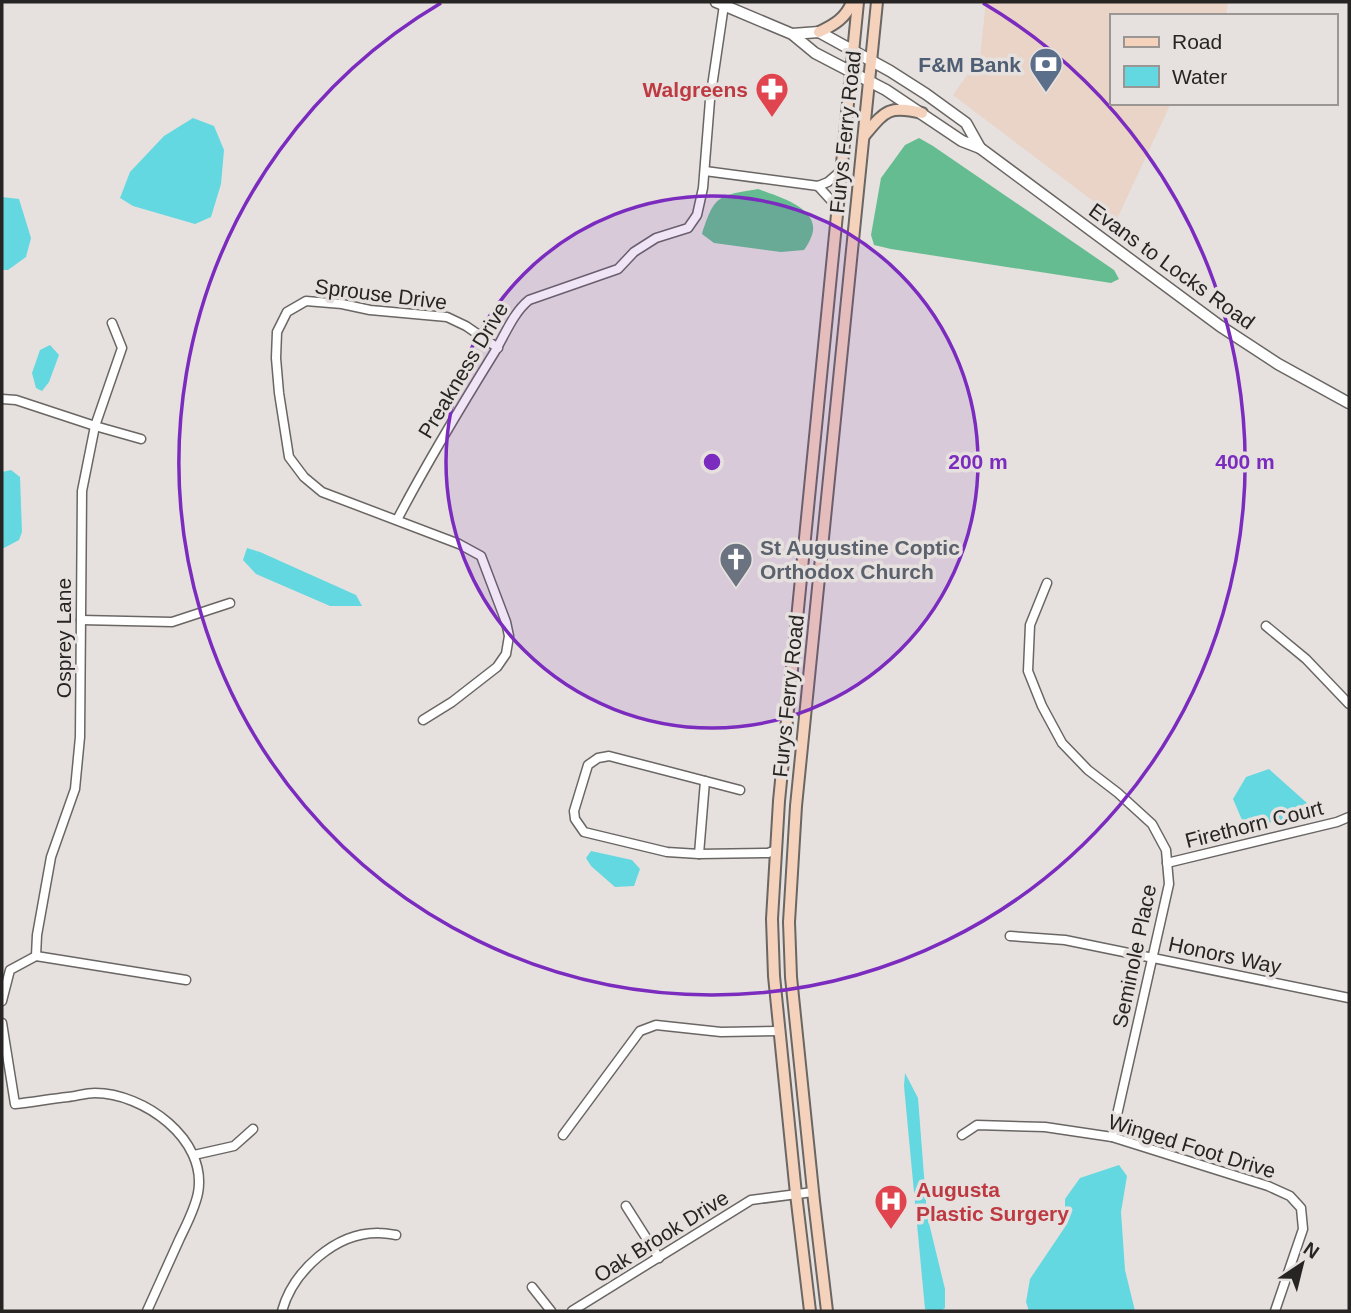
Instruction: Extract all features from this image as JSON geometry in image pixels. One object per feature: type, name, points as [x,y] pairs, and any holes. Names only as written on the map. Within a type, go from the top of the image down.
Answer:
[{"type":"main road","points":[[819,32],[833,26],[844,16],[852,2]]},
{"type":"main road","name":"Furys Ferry Road","points":[[810,1311],[779,1031],[772,919],[782,774],[858,2]]},
{"type":"main road","name":"Furys Ferry Road","points":[[827,1311],[791,977],[789,922],[796,806],[877,2]]},
{"type":"main road","points":[[864,136],[880,116],[890,111],[905,109],[922,113]]},
{"type":"street","name":"Evans to Locks Road","points":[[720,3],[792,34],[815,53],[886,90],[962,141],[981,148],[1220,327],[1278,364],[1349,403]]},
{"type":"street","name":"Preakness Drive","points":[[397,520],[436,446],[521,307],[529,300],[618,269],[634,252],[656,238],[688,228],[696,215],[703,188],[720,3]]},
{"type":"street","name":"Evans to Locks Road","points":[[792,34],[819,32],[872,61],[926,94],[966,123],[981,148]]},
{"type":"street","points":[[705,171],[818,186],[828,182],[842,170]]},
{"type":"street","points":[[818,186],[839,209]]},
{"type":"street","name":"Sprouse Drive","points":[[423,720],[452,702],[496,667],[506,654],[508,629],[481,556],[459,544],[323,492],[304,477],[289,457],[279,393],[277,332],[287,312],[306,301],[447,317],[466,326],[498,348]]},
{"type":"street","name":"Osprey Lane","points":[[36,956],[37,935],[51,857],[75,789],[80,737],[82,491],[95,426],[122,348],[112,323]]},
{"type":"street","points":[[2,399],[16,400],[141,439]]},
{"type":"street","name":"Seminole Place","points":[[1048,583],[1030,625],[1028,671],[1042,706],[1062,743],[1088,770],[1152,824],[1166,849],[1169,884],[1112,1137]]},
{"type":"street","points":[[81,620],[172,622],[230,603]]},
{"type":"street","points":[[1266,626],[1306,659],[1349,704]]},
{"type":"street","points":[[740,790],[609,755],[588,765],[574,811],[575,819],[584,832],[667,852],[768,853],[776,850]]},
{"type":"street","points":[[699,854],[705,781]]},
{"type":"street","name":"Firethorn Court","points":[[1167,863],[1349,817]]},
{"type":"street","name":"Honors Way","points":[[1010,936],[1065,940],[1349,998]]},
{"type":"street","points":[[2,1001],[10,970],[36,956],[186,980]]},
{"type":"street","points":[[2,1023],[15,1104],[94,1093],[127,1098],[144,1105],[173,1127],[194,1155],[198,1192],[190,1216],[147,1311]]},
{"type":"street","points":[[563,1135],[640,1031],[656,1025],[721,1032],[779,1031]]},
{"type":"street","name":"Winged Foot Drive","points":[[962,1135],[977,1125],[1045,1127],[1112,1137],[1268,1186],[1290,1196],[1301,1208],[1303,1229],[1275,1311]]},
{"type":"street","points":[[194,1155],[234,1146],[253,1129]]},
{"type":"street","name":"Oak Brook Drive","points":[[572,1311],[751,1200],[813,1192]]},
{"type":"street","points":[[626,1206],[659,1258]]},
{"type":"street","points":[[282,1311],[296,1281],[329,1248],[360,1236],[378,1233],[396,1235]]},
{"type":"street","points":[[532,1287],[551,1311]]},
{"type":"shaded area","points":[[986,2],[1228,2],[1226,14],[1110,14],[1110,105],[1170,105],[1117,219],[953,95],[980,57]]},
{"type":"green space","points":[[919,138],[1114,270],[1119,279],[1111,283],[874,245],[871,235],[881,178],[905,145]]},
{"type":"green space","points":[[758,189],[796,204],[810,217],[812,235],[804,250],[781,252],[714,243],[702,234],[711,211],[720,199],[734,193]]},
{"type":"water","points":[[193,118],[214,126],[224,150],[221,184],[211,217],[195,224],[133,206],[120,198],[130,172],[164,136]]},
{"type":"water","points":[[2,197],[19,199],[31,238],[26,257],[8,270],[2,270]]},
{"type":"water","points":[[50,345],[59,355],[49,382],[42,391],[36,388],[32,373],[40,350]]},
{"type":"water","points":[[11,470],[20,477],[22,532],[19,540],[2,549],[2,472]]},
{"type":"water","points":[[247,548],[356,595],[362,606],[330,606],[256,574],[243,560]]},
{"type":"water","points":[[1269,769],[1307,803],[1308,814],[1258,825],[1242,820],[1233,799],[1246,777]]},
{"type":"water","points":[[591,851],[632,860],[640,869],[634,886],[615,887],[591,866],[586,858]]},
{"type":"water","points":[[905,1073],[918,1098],[927,1215],[945,1289],[945,1308],[938,1311],[925,1309]]},
{"type":"water","points":[[1119,1165],[1127,1176],[1121,1212],[1125,1270],[1135,1311],[1029,1311],[1026,1302],[1030,1279],[1065,1227],[1065,1199],[1080,1178]]},
{"type":"place","name":"F&M Bank","points":[[1046,94]]},
{"type":"place","name":"Walgreens","points":[[772,119]]},
{"type":"place","name":"St Augustine Coptic Orthodox Church","points":[[736,589]]},
{"type":"place","name":"Augusta Plastic Surgery","points":[[891,1231]]}]
